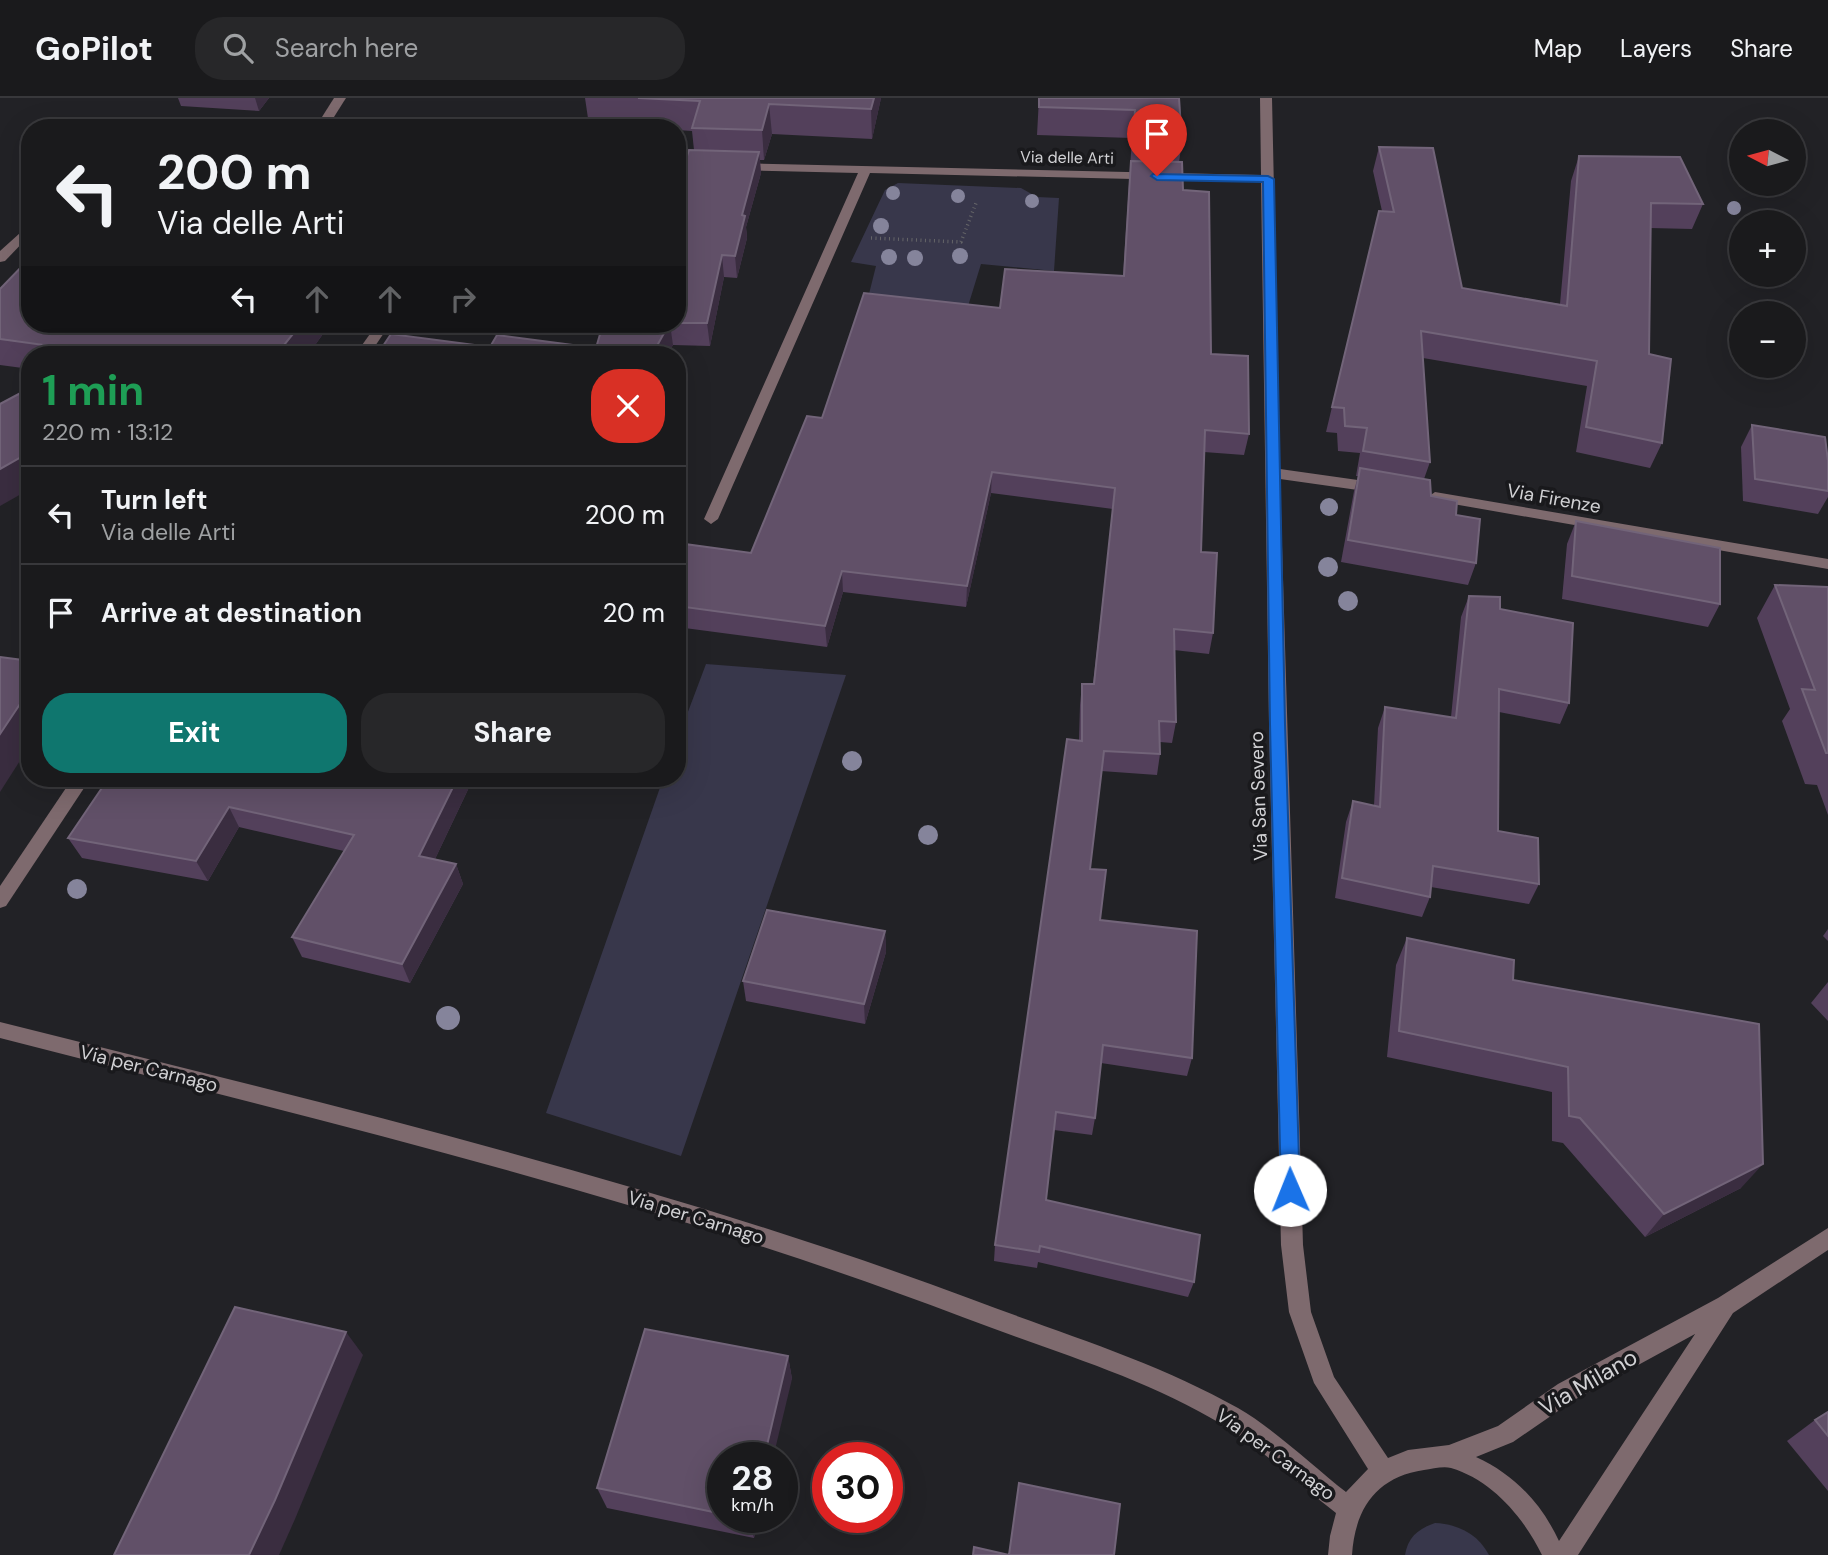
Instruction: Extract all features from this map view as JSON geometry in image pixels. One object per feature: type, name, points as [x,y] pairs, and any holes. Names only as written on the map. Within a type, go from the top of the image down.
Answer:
[{"type":"street","points":[[327,119],[340,98]]},
{"type":"street","name":"Via San Severo","points":[[1266,98],[1277,710],[1292,1245],[1300,1312],[1325,1382],[1383,1471]]},
{"type":"street","name":"Via delle Arti","points":[[686,165],[1268,179]]},
{"type":"street","points":[[710,519],[866,169]]},
{"type":"street","points":[[0,258],[21,237]]},
{"type":"street","points":[[1274,472],[1395,490]]},
{"type":"street","name":"Via Firenze","points":[[1422,495],[1828,564]]},
{"type":"street","points":[[0,901],[76,787]]},
{"type":"street","name":"Via per Carnago","points":[[0,1030],[490,1155],[684,1212],[887,1278],[1165,1383],[1233,1418],[1349,1509]]},
{"type":"street","name":"Via Milano","points":[[1449,1456],[1505,1434],[1566,1392],[1726,1305],[1828,1238]]},
{"type":"street","name":"Via Milano","points":[[1564,1555],[1726,1305]]},
{"type":"street","points":[[1340,1555],[1349,1509],[1363,1487],[1383,1471],[1406,1460],[1449,1456],[1488,1474],[1513,1491],[1540,1523],[1554,1555]]},
{"type":"path","points":[[835,237],[961,242],[989,172]]},
{"type":"shaded area","points":[[898,183],[1021,188],[1037,197],[1059,198],[1054,271],[981,264],[965,316],[867,302],[876,266],[851,262],[885,190]]},
{"type":"shaded area","points":[[706,664],[846,675],[681,1156],[546,1113],[660,787],[686,787],[686,717]]},
{"type":"shaded area","points":[[1435,1523],[1452,1525],[1473,1536],[1489,1555],[1405,1555],[1415,1534]]},
{"type":"building","points":[[638,98],[874,98],[871,109],[769,104],[762,130],[692,128],[700,101]]},
{"type":"building","points":[[1039,98],[1179,98],[1182,142],[1133,141],[1135,110],[1039,107]]},
{"type":"building","points":[[1379,147],[1433,148],[1462,288],[1567,306],[1579,156],[1680,157],[1703,204],[1651,203],[1649,354],[1671,359],[1662,443],[1586,427],[1597,361],[1421,331],[1430,462],[1363,451],[1367,428],[1345,426],[1344,408],[1332,407],[1379,211],[1394,212]]},
{"type":"building","points":[[689,150],[759,152],[742,215],[745,216],[735,256],[722,255],[707,323],[686,323],[686,159]]},
{"type":"building","points":[[1131,161],[1182,162],[1183,190],[1209,192],[1211,354],[1248,356],[1249,434],[1205,430],[1201,552],[1217,553],[1213,633],[1174,629],[1176,722],[1159,721],[1160,754],[1104,751],[1090,869],[1106,870],[1100,920],[1197,931],[1192,1058],[1103,1045],[1095,1118],[1056,1112],[1046,1200],[1200,1235],[1194,1282],[1040,1246],[1039,1252],[995,1245],[1067,739],[1082,741],[1082,684],[1094,684],[1115,488],[992,472],[967,586],[842,571],[825,626],[686,607],[686,544],[751,553],[807,416],[822,418],[864,293],[1000,308],[1005,269],[1124,276]]},
{"type":"building","points":[[21,267],[21,333],[294,333],[283,346],[51,346],[0,339],[0,289]]},
{"type":"building","points":[[600,333],[664,333],[657,346],[597,346]]},
{"type":"building","points":[[391,334],[482,346],[383,346]]},
{"type":"building","points":[[497,335],[581,346],[491,346]]},
{"type":"building","points":[[21,393],[21,457],[0,469],[0,404]]},
{"type":"building","points":[[1752,425],[1825,437],[1828,491],[1755,479]]},
{"type":"building","points":[[1360,468],[1430,480],[1431,496],[1457,501],[1456,515],[1480,519],[1476,563],[1348,540]]},
{"type":"building","points":[[1576,521],[1720,548],[1720,604],[1572,576]]},
{"type":"building","points":[[1775,585],[1828,587],[1828,753],[1802,689],[1815,690]]},
{"type":"building","points":[[1469,596],[1500,597],[1500,609],[1573,623],[1569,703],[1499,689],[1498,831],[1538,838],[1539,884],[1433,866],[1430,897],[1342,878],[1353,801],[1380,807],[1385,707],[1456,718]]},
{"type":"building","points":[[0,657],[21,660],[21,702],[0,734]]},
{"type":"building","points":[[103,787],[453,787],[419,856],[456,864],[402,964],[292,937],[354,835],[229,807],[196,861],[68,838]]},
{"type":"building","points":[[767,910],[885,931],[864,1004],[743,981]]},
{"type":"building","points":[[1407,938],[1514,960],[1513,980],[1759,1024],[1763,1164],[1664,1214],[1580,1118],[1569,1116],[1568,1067],[1399,1031]]},
{"type":"building","points":[[235,1307],[346,1332],[249,1555],[114,1555]]},
{"type":"building","points":[[645,1329],[788,1356],[768,1442],[707,1442],[707,1511],[597,1488]]},
{"type":"building","points":[[1828,1412],[1828,1436],[1815,1420]]},
{"type":"building","points":[[1019,1483],[1120,1504],[1114,1555],[1009,1555]]},
{"type":"building","points":[[974,1547],[1009,1555],[973,1555]]},
{"type":"route","points":[[1157,176],[1268,179],[1290,1190]]}]
